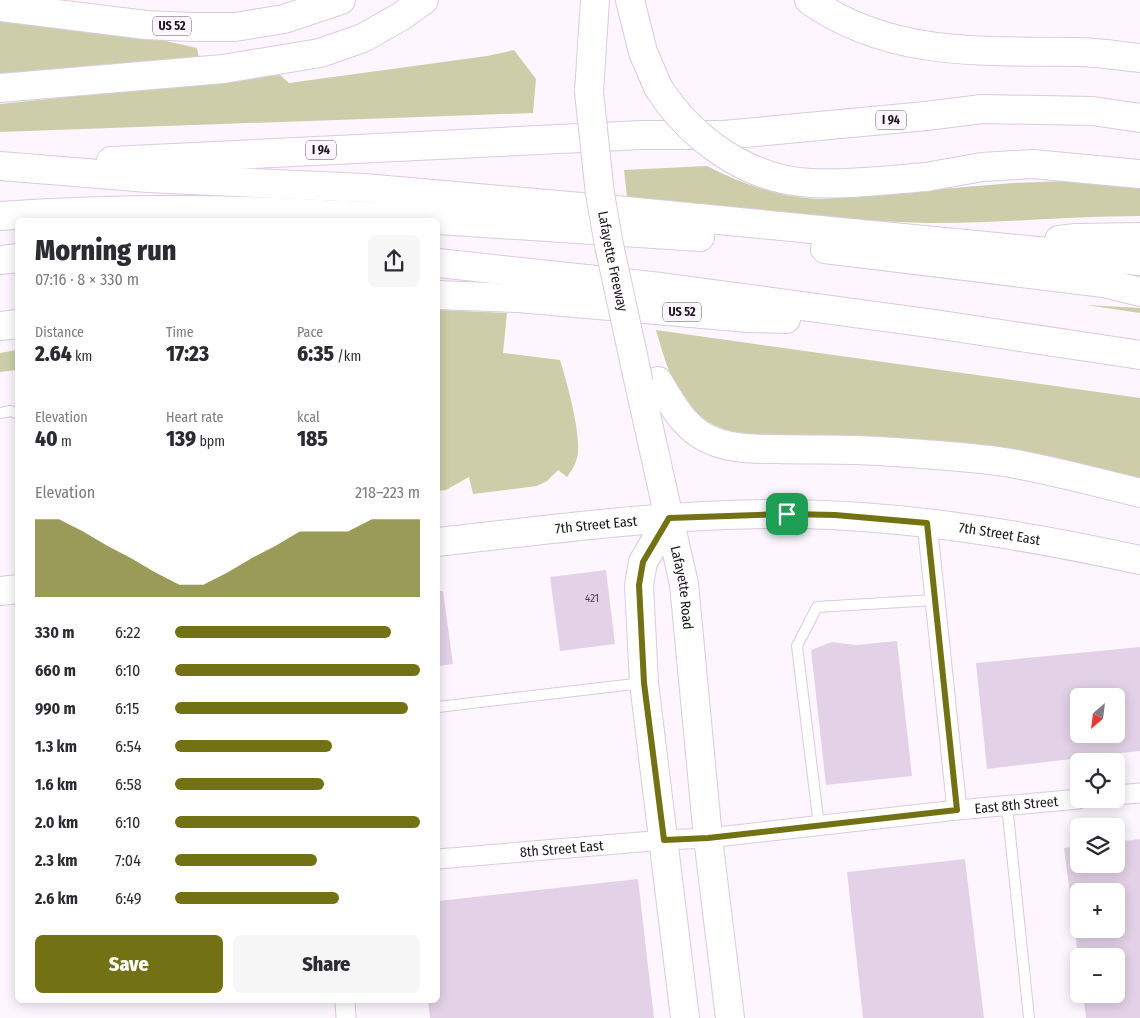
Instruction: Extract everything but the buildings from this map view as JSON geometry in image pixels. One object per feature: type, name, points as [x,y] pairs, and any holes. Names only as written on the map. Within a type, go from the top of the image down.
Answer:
[{"type":"main road","name":"US 52","points":[[0,7],[146,25],[235,27],[284,19],[341,0]]},
{"type":"main road","points":[[0,88],[223,69],[320,53],[363,38],[400,17],[424,0]]},
{"type":"main road","name":"Lafayette Freeway","points":[[596,0],[590,92],[597,167],[609,245],[648,382]]},
{"type":"main road","points":[[630,0],[634,22],[644,52],[658,87],[670,105],[707,142],[729,157],[756,171],[780,179],[810,183],[844,183],[926,177],[982,168],[1033,164],[1140,174]]},
{"type":"main road","points":[[809,0],[863,30],[903,42],[948,48],[1012,52],[1078,52],[1140,58]]},
{"type":"main road","name":"I 94","points":[[0,165],[632,135],[724,135],[982,109],[1092,111],[1140,118]]},
{"type":"main road","points":[[0,165],[148,178],[364,188],[1140,261]]},
{"type":"main road","points":[[0,216],[76,211],[176,210],[399,218]]},
{"type":"main road","points":[[440,220],[734,239],[1104,283],[1140,292]]},
{"type":"main road","points":[[996,247],[1076,238],[1140,237]]},
{"type":"main road","points":[[0,260],[15,258]]},
{"type":"main road","points":[[440,263],[660,287],[928,323],[1140,355]]},
{"type":"main road","points":[[1104,283],[1140,280]]},
{"type":"main road","name":"US 52","points":[[440,295],[518,298],[748,318],[928,323]]},
{"type":"main road","points":[[0,326],[15,324]]},
{"type":"main road","points":[[648,382],[694,430],[712,441],[733,447],[795,450],[864,450],[928,454],[1001,462],[1140,493]]},
{"type":"main road","points":[[648,382],[669,518]]},
{"type":"main road","name":"7th Street East","points":[[440,542],[669,518],[787,514],[835,515],[927,523],[1064,544],[1140,560]]},
{"type":"main road","name":"Lafayette Road","points":[[669,518],[643,562],[639,585],[644,683],[686,839],[730,1018]]},
{"type":"main road","name":"Lafayette Road","points":[[669,518],[684,584],[685,1018]]},
{"type":"main road","points":[[0,591],[15,589]]},
{"type":"street","points":[[927,523],[957,810]]},
{"type":"street","points":[[1125,794],[1140,793]]},
{"type":"street","name":"East 8th Street","points":[[686,839],[1070,800]]},
{"type":"street","name":"8th Street East","points":[[440,859],[686,839]]},
{"type":"street","points":[[345,1003],[346,1018]]},
{"type":"lane","points":[[0,413],[11,411],[15,413]]},
{"type":"lane","points":[[819,826],[797,646],[801,638],[817,607],[935,600]]},
{"type":"lane","points":[[440,707],[644,683]]},
{"type":"lane","points":[[1007,805],[1030,1018]]},
{"type":"green space","points":[[0,20],[135,34],[197,48],[199,58],[0,79]]},
{"type":"green space","points":[[514,50],[536,79],[533,113],[0,132],[0,104],[280,75],[289,83],[487,56]]},
{"type":"green space","points":[[707,166],[749,185],[792,196],[822,199],[1013,183],[1088,180],[1140,187],[1140,216],[925,223],[813,216],[627,197],[624,170]]},
{"type":"green space","points":[[1086,305],[1140,308],[1140,313]]},
{"type":"green space","points":[[440,310],[507,313],[503,353],[560,360],[577,431],[577,459],[567,477],[558,470],[547,481],[537,486],[473,494],[469,477],[446,490],[440,491]]},
{"type":"green space","points":[[656,330],[1140,398],[1140,480],[1076,464],[980,448],[870,437],[757,435],[726,430],[707,421],[687,403],[679,392],[668,368]]},
{"type":"green space","points":[[15,350],[15,370],[0,372],[0,353]]},
{"type":"route","points":[[787,514],[835,515],[927,523],[957,810],[708,838],[664,840],[644,683],[639,585],[643,562],[669,518],[787,514]]}]
